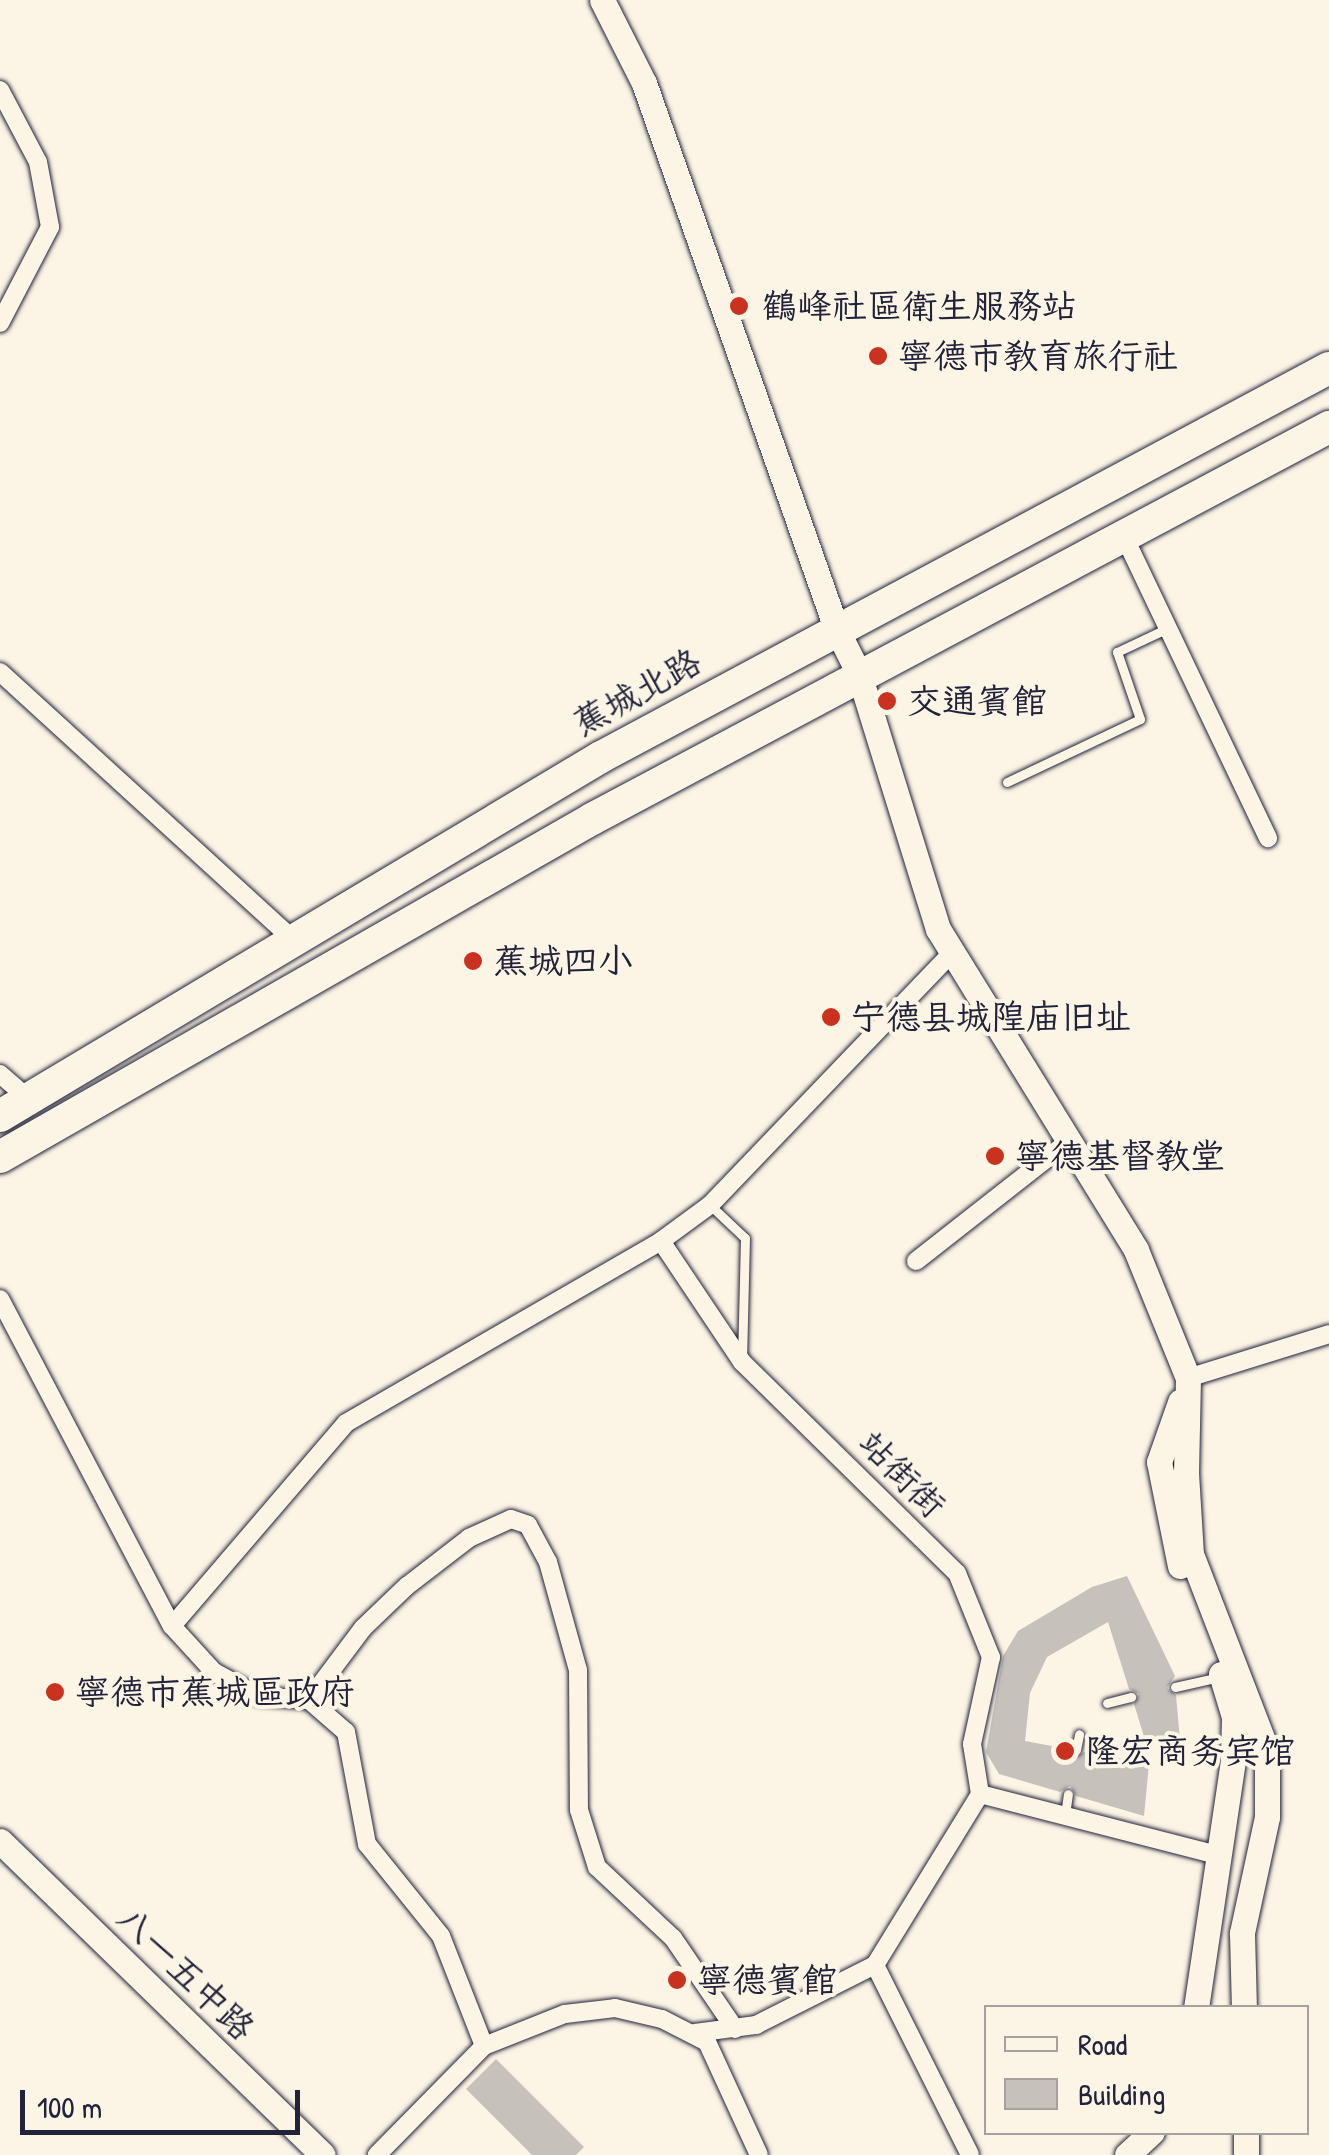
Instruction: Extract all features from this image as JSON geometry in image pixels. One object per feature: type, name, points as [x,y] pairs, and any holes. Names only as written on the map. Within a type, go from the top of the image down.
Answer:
[{"type":"highway","name":"蕉城北路","points":[[0,1116],[601,757],[836,628],[1329,368]]},
{"type":"highway","points":[[0,1158],[592,819],[1329,427]]},
{"type":"street","points":[[602,0],[644,83],[836,628],[859,674],[938,930],[1136,1250],[1188,1378],[1186,1473],[1192,1554],[1268,1751],[1267,1817],[1242,1934],[1244,2005]]},
{"type":"street","points":[[0,90],[38,162],[50,227],[0,323]]},
{"type":"street","points":[[1123,534],[1268,838]]},
{"type":"street","points":[[0,672],[293,940]]},
{"type":"street","points":[[172,1626],[346,1422],[661,1240],[710,1205],[952,952]]},
{"type":"street","points":[[0,1074],[28,1098]]},
{"type":"street","points":[[916,1261],[1068,1142]]},
{"type":"street","name":"站街街","points":[[661,1240],[742,1362],[957,1573],[992,1657],[972,1744],[980,1794]]},
{"type":"street","points":[[0,1299],[172,1626],[214,1672],[258,1696],[310,1700],[346,1732],[367,1844],[441,1936],[484,2046]]},
{"type":"street","points":[[1188,1378],[1329,1334]]},
{"type":"street","points":[[1188,1378],[1159,1462],[1178,1562],[1234,1717],[1233,1759],[1196,2005]]},
{"type":"street","points":[[310,1700],[363,1628],[407,1586],[469,1538],[511,1519],[528,1525],[548,1562],[578,1670],[578,1810],[597,1867],[673,1938],[735,2029]]},
{"type":"street","points":[[695,2034],[756,2025],[874,1965],[980,1794],[1217,1855]]},
{"type":"street","name":"八一五中路","points":[[0,1841],[323,2155]]},
{"type":"street","points":[[874,1965],[970,2155]]},
{"type":"street","points":[[377,2155],[484,2046],[565,2014],[614,2008],[662,2018],[707,2042],[759,2155]]},
{"type":"street","points":[[1127,2155],[1149,2135]]},
{"type":"lane","points":[[1008,782],[1140,719],[1117,652],[1168,628]]},
{"type":"lane","points":[[710,1205],[745,1238],[742,1362]]},
{"type":"lane","points":[[1176,1686],[1222,1676]]},
{"type":"lane","points":[[1107,1703],[1132,1696]]},
{"type":"lane","points":[[1076,1750],[1078,1734]]},
{"type":"lane","points":[[1065,1816],[1068,1794]]},
{"type":"building","points":[[1127,1576],[1175,1676],[1167,1688],[1176,1695],[1180,1740],[1146,1743],[1134,1704],[1139,1694],[1129,1689],[1108,1622],[1047,1657],[1030,1693],[1025,1741],[1068,1749],[1075,1758],[1084,1752],[1149,1764],[1144,1816],[1076,1796],[1070,1786],[1060,1792],[999,1774],[986,1752],[1003,1656],[1018,1631],[1092,1587]]},
{"type":"building","points":[[496,2059],[584,2147],[576,2155],[532,2155],[466,2089]]},
{"type":"place","name":"鶴峰社區衛生服務站","points":[[739,306]]},
{"type":"place","name":"寧德市教育旅行社","points":[[878,356]]},
{"type":"place","name":"交通賓館","points":[[887,701]]},
{"type":"place","name":"蕉城四小","points":[[473,961]]},
{"type":"place","name":"宁德县城隍庙旧址","points":[[831,1017]]},
{"type":"place","name":"寧德基督教堂","points":[[995,1156]]},
{"type":"place","name":"寧德市蕉城區政府","points":[[55,1692]]},
{"type":"place","name":"隆宏商务宾馆","points":[[1065,1751]]},
{"type":"place","name":"寧德賓館","points":[[677,1980]]}]
